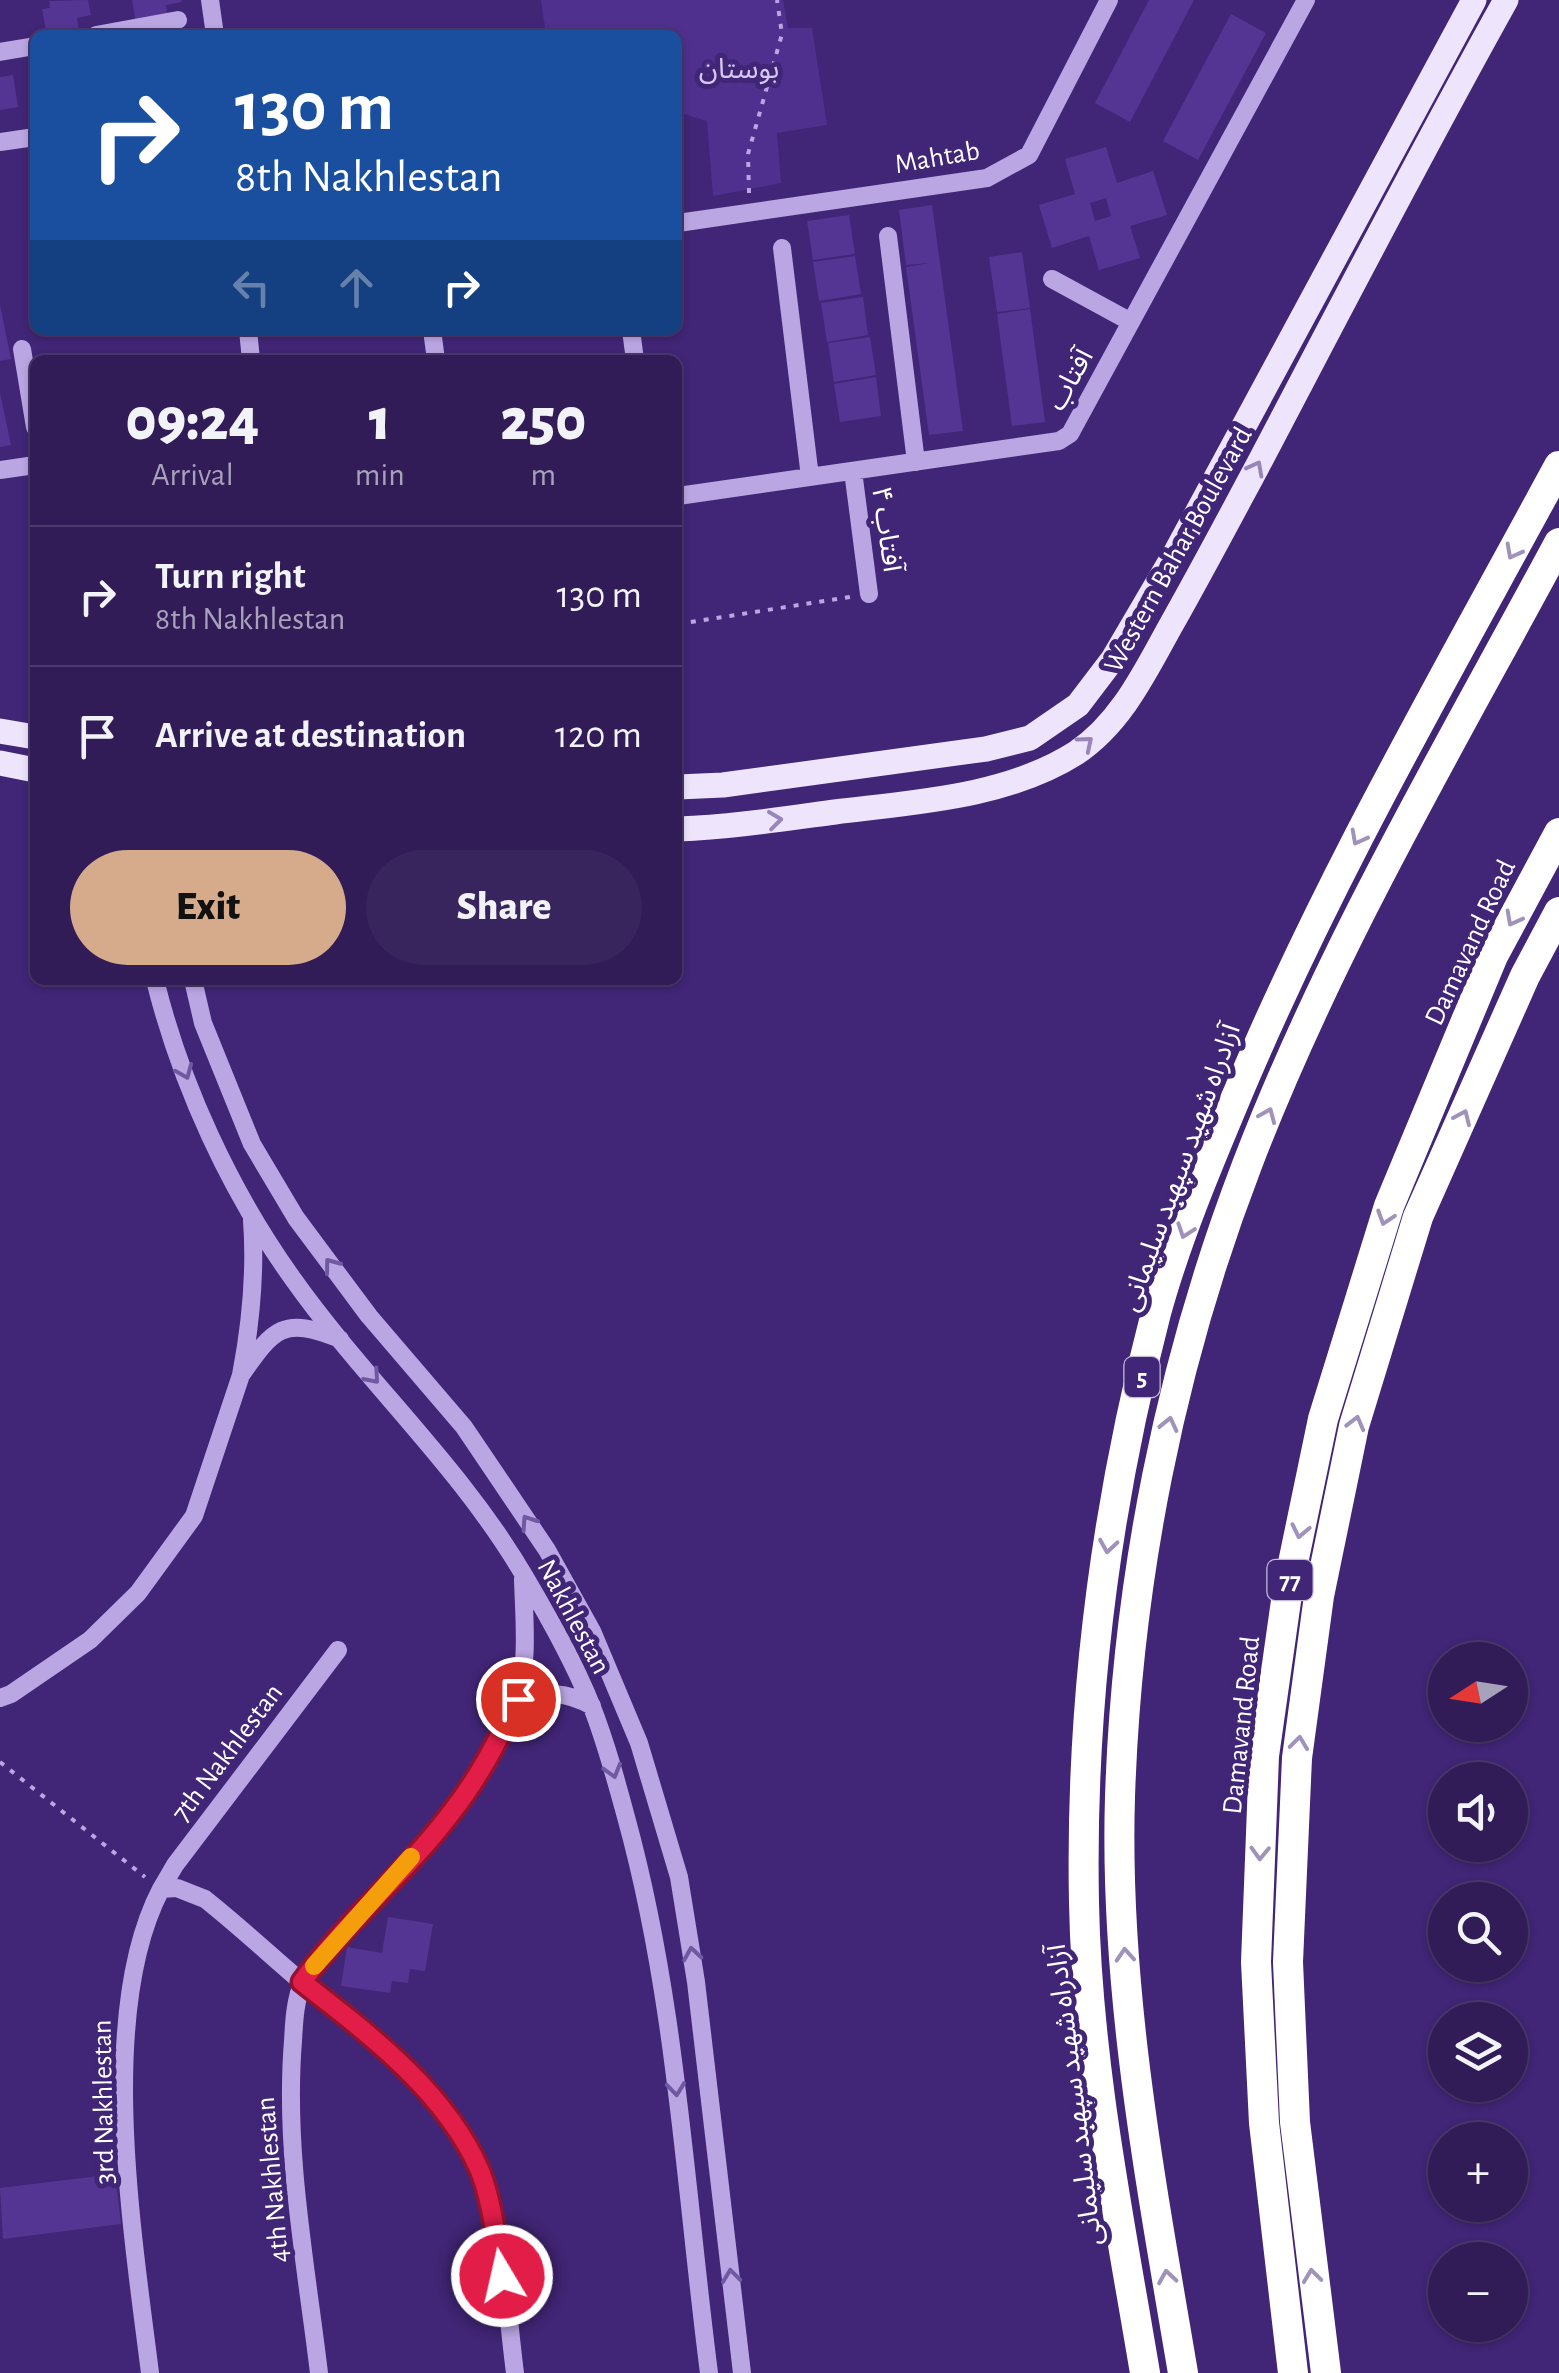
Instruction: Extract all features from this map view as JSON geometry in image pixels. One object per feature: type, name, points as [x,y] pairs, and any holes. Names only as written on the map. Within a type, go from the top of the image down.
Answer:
[{"type":"highway","name":"آزادراه شهید سپهبد سلیمانی","points":[[1145,2373],[1090,2013],[1084,1905],[1084,1796],[1090,1693],[1120,1473],[1157,1310],[1213,1152],[1275,1004],[1356,842],[1559,466]]},
{"type":"highway","name":"5","points":[[1183,2373],[1128,2009],[1122,1906],[1120,1799],[1126,1696],[1156,1479],[1200,1304],[1247,1165],[1309,1019],[1559,542]]},
{"type":"highway","name":"Damavand Road","points":[[1293,2373],[1264,2124],[1256,1962],[1264,1756],[1288,1587],[1323,1419],[1389,1206],[1493,956],[1559,833]]},
{"type":"highway","name":"77","points":[[1326,2373],[1296,2122],[1288,1962],[1297,1758],[1319,1596],[1354,1426],[1418,1218],[1525,976],[1559,912]]},
{"type":"main road","name":"Western Bahar Boulevard","points":[[682,787],[722,786],[986,749],[1030,738],[1078,705],[1113,658],[1177,550],[1474,0]]},
{"type":"main road","name":"Western Bahar Boulevard","points":[[682,829],[718,828],[886,806],[985,788],[1055,764],[1079,751],[1108,724],[1132,694],[1200,574],[1506,0]]},
{"type":"main road","points":[[0,732],[30,735]]},
{"type":"main road","points":[[3,763],[30,769]]},
{"type":"street","points":[[210,0],[214,30]]},
{"type":"street","name":"Mahtab","points":[[682,222],[987,178],[1029,155],[1109,0]]},
{"type":"street","points":[[1283,0],[1303,5]]},
{"type":"street","name":"آفتاب","points":[[682,495],[1058,441],[1070,434],[1303,5]]},
{"type":"street","points":[[123,30],[178,20]]},
{"type":"street","points":[[0,52],[30,47]]},
{"type":"street","points":[[0,142],[30,137]]},
{"type":"street","points":[[888,236],[916,462]]},
{"type":"street","points":[[782,248],[810,477]]},
{"type":"street","points":[[1052,279],[1131,322]]},
{"type":"street","points":[[22,349],[30,397]]},
{"type":"street","points":[[0,470],[30,466]]},
{"type":"street","name":"آفتاب ۴","points":[[852,471],[869,594]]},
{"type":"street","points":[[3,763],[30,782]]},
{"type":"street","name":"Nakhlestan","points":[[156,985],[168,1030],[219,1154],[252,1215],[293,1280],[445,1464],[523,1574],[592,1706],[646,1888],[665,1990],[709,2373]]},
{"type":"street","name":"Nakhlestan","points":[[194,985],[204,1023],[252,1144],[296,1218],[369,1316],[464,1428],[547,1550],[592,1631],[640,1743],[679,1877],[685,1912],[742,2373]]},
{"type":"street","points":[[0,1698],[90,1640],[138,1593],[194,1516],[241,1375],[255,1265],[252,1215]]},
{"type":"street","points":[[241,1375],[266,1340],[286,1328],[310,1327],[341,1339]]},
{"type":"street","points":[[302,1982],[326,1950],[450,1816],[489,1759],[518,1699],[524,1629],[523,1574]]},
{"type":"street","name":"7th Nakhlestan","points":[[161,1889],[185,1851],[338,1650]]},
{"type":"street","points":[[518,1699],[544,1693],[572,1695],[592,1706]]},
{"type":"street","points":[[161,1889],[177,1888],[204,1899],[390,2054],[460,2132],[480,2172],[490,2204],[515,2373]]},
{"type":"street","name":"3rd Nakhlestan","points":[[150,2373],[130,2188],[126,2020],[138,1946],[161,1889]]},
{"type":"street","name":"4th Nakhlestan","points":[[302,1982],[294,2023],[290,2081],[299,2206],[319,2373]]},
{"type":"path","points":[[750,212],[748,154],[782,34],[777,0]]},
{"type":"path","points":[[682,623],[869,594]]},
{"type":"path","points":[[0,1762],[161,1889]]},
{"type":"green space","name":"بوستان","points":[[541,0],[783,0],[788,28],[812,28],[827,125],[777,133],[781,183],[713,196],[707,121],[682,113],[682,30],[545,30]]},
{"type":"building","points":[[88,0],[91,15],[77,18],[79,30],[46,30],[42,9],[50,8],[49,1]]},
{"type":"building","points":[[132,0],[182,2],[166,5],[168,18],[136,23]]},
{"type":"building","points":[[1149,0],[1194,0],[1130,122],[1095,103]]},
{"type":"building","points":[[1231,14],[1266,33],[1198,160],[1163,141]]},
{"type":"building","points":[[13,75],[18,107],[0,110],[0,77]]},
{"type":"building","points":[[1106,147],[1117,183],[1153,171],[1167,215],[1130,226],[1140,258],[1099,270],[1089,236],[1052,248],[1039,205],[1075,194],[1065,159]],"holes":[[[1106,198],[1111,216],[1095,221],[1090,203]]]},
{"type":"building","points":[[932,205],[963,431],[929,435],[906,267],[929,263],[906,265],[899,210]]},
{"type":"building","points":[[849,215],[855,254],[813,260],[807,221]]},
{"type":"building","points":[[1022,252],[1030,308],[997,312],[989,257]]},
{"type":"building","points":[[855,256],[861,294],[819,301],[813,262]]},
{"type":"building","points":[[863,297],[868,335],[827,342],[821,303]]},
{"type":"building","points":[[0,305],[11,359],[0,361]]},
{"type":"building","points":[[1030,309],[1045,422],[1012,426],[997,314]]},
{"type":"building","points":[[870,337],[876,375],[834,382],[828,343]]},
{"type":"building","points":[[876,377],[881,416],[840,422],[834,384]]},
{"type":"building","points":[[0,393],[11,445],[0,447]]},
{"type":"building","points":[[388,1917],[433,1924],[425,1971],[410,1969],[408,1983],[392,1981],[390,1993],[341,1986],[347,1947],[382,1953]]},
{"type":"building","points":[[115,2174],[121,2224],[3,2239],[0,2188]]},
{"type":"slow traffic","points":[[314,1966],[411,1857]]},
{"type":"route","points":[[502,2276],[490,2204],[480,2172],[460,2132],[390,2054],[302,1982],[326,1950],[450,1816],[489,1759],[518,1699]]}]
